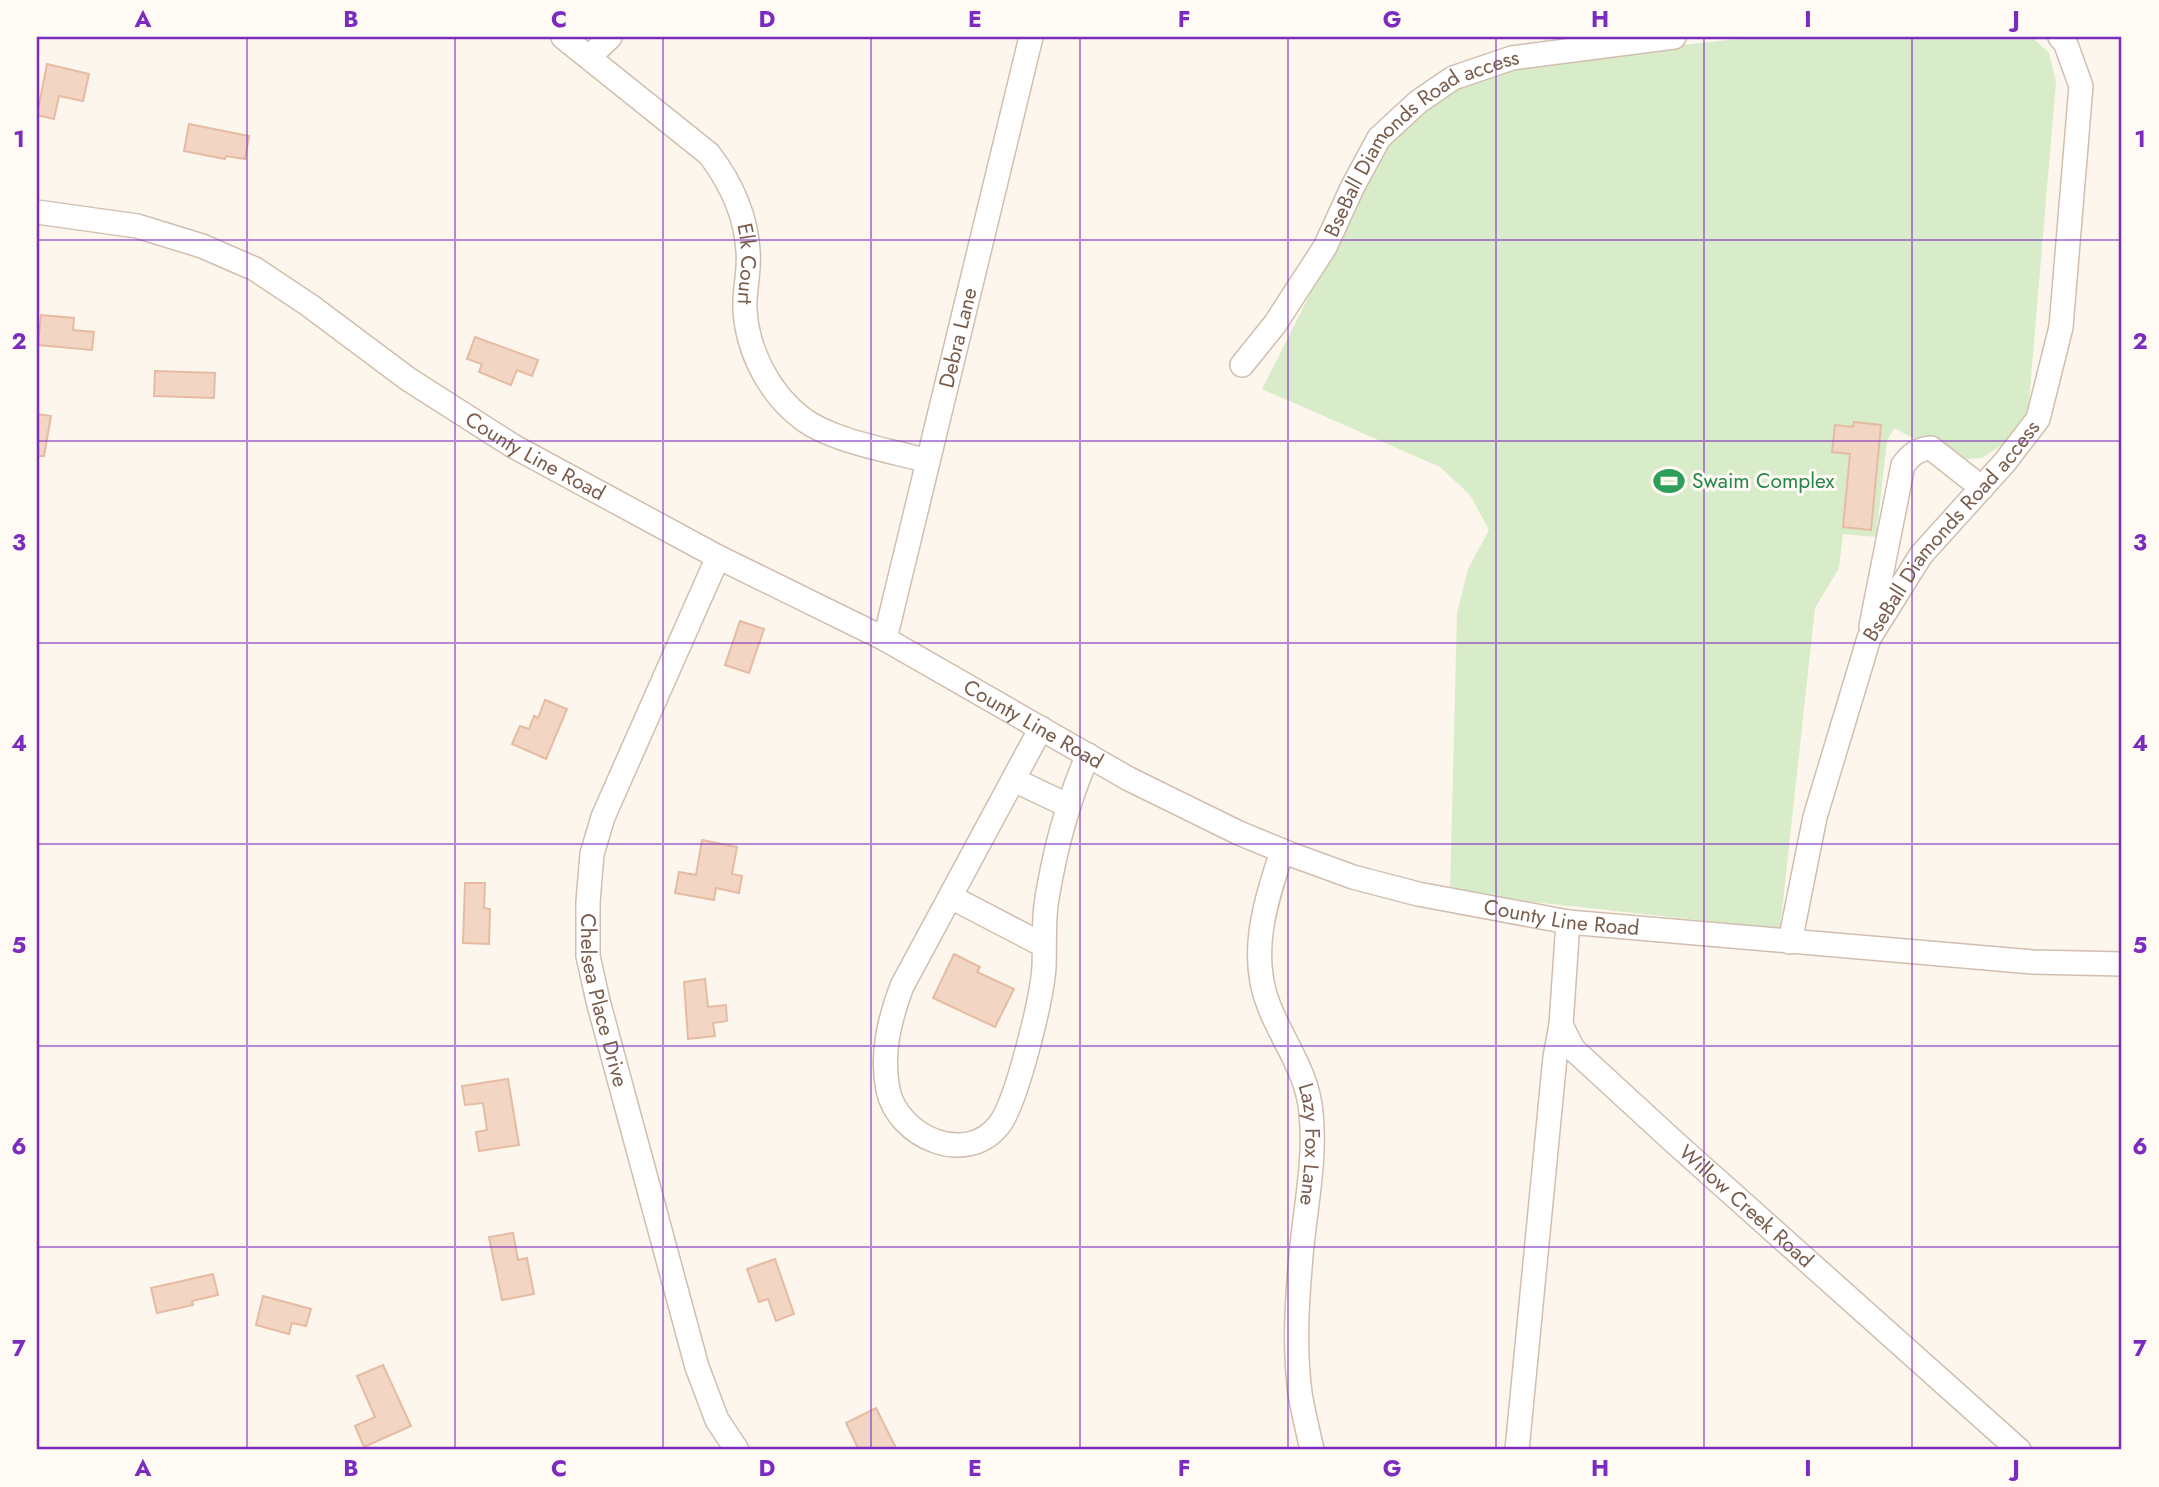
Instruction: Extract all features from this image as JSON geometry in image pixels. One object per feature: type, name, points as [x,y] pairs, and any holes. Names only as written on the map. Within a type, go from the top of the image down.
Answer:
[{"type":"street","name":"Elk Court","points":[[563,37],[709,154],[726,177],[745,226],[749,254],[745,308],[748,335],[760,366],[776,392],[803,419],[829,433],[928,461]]},
{"type":"street","points":[[589,57],[610,37]]},
{"type":"street","name":"Debra Lane","points":[[885,639],[1031,37]]},
{"type":"street","name":"BseBall Diamonds Road access","points":[[1242,365],[1275,324],[1325,247],[1379,138],[1418,102],[1452,78],[1512,58],[1674,37]]},
{"type":"street","name":"BseBall Diamonds Road access","points":[[1790,942],[1815,817],[1869,638],[1921,555],[2005,462],[2038,419],[2061,327],[2081,86],[2065,42],[2060,37]]},
{"type":"street","name":"County Line Road","points":[[37,212],[137,226],[202,246],[255,269],[309,304],[408,379],[513,446],[718,557],[885,639],[1129,779],[1238,833],[1353,877],[1418,894],[1568,922],[2032,962],[2122,964]]},
{"type":"street","points":[[1869,638],[1903,465],[1911,455],[1921,449],[1931,448],[1982,488]]},
{"type":"street","name":"Chelsea Place Drive","points":[[718,557],[603,817],[592,854],[588,902],[588,956],[697,1367],[717,1420],[737,1450]]},
{"type":"street","points":[[1041,728],[902,986],[890,1018],[884,1057],[888,1093],[901,1117],[925,1139],[954,1146],[980,1142],[999,1125],[1009,1105],[1031,1032],[1044,967],[1047,899],[1069,806],[1088,755]]},
{"type":"street","points":[[1014,780],[1069,806]]},
{"type":"street","name":"Lazy Fox Lane","points":[[1282,851],[1260,934],[1260,972],[1268,1004],[1302,1074],[1311,1111],[1313,1140],[1301,1259],[1297,1345],[1300,1393],[1312,1450]]},
{"type":"street","points":[[951,897],[1043,945]]},
{"type":"street","points":[[1517,1450],[1555,1057],[1561,1025],[1568,922]]},
{"type":"street","name":"Willow Creek Road","points":[[1561,1025],[1573,1049],[1590,1066],[2019,1450]]},
{"type":"green space","name":"Swaim Complex","points":[[1757,37],[2032,37],[2049,53],[2056,82],[2028,413],[2012,438],[1982,458],[1955,460],[1894,428],[1887,441],[1876,537],[1843,534],[1839,568],[1815,608],[1780,929],[1450,893],[1457,613],[1468,569],[1489,530],[1470,495],[1440,467],[1262,389],[1389,138],[1438,91],[1514,63]]},
{"type":"building","points":[[47,64],[89,74],[83,101],[59,96],[54,119],[37,115]]},
{"type":"building","points":[[189,124],[249,136],[245,159],[226,156],[225,159],[184,151]]},
{"type":"building","points":[[41,315],[74,318],[73,330],[94,332],[92,350],[38,345]]},
{"type":"building","points":[[475,337],[538,360],[532,376],[517,370],[511,385],[479,372],[482,364],[467,359]]},
{"type":"building","points":[[155,371],[215,373],[214,398],[154,396]]},
{"type":"building","points":[[37,414],[51,416],[44,456],[37,456]]},
{"type":"building","points":[[1854,422],[1881,425],[1871,530],[1843,527],[1850,454],[1832,452],[1835,425],[1853,427]]},
{"type":"building","points":[[740,621],[764,629],[749,673],[725,665]]},
{"type":"building","points":[[545,700],[567,709],[546,759],[512,744],[520,726],[529,729],[534,716],[538,718]]},
{"type":"building","points":[[702,840],[737,847],[732,874],[742,876],[739,893],[716,888],[714,900],[675,893],[679,872],[696,875]]},
{"type":"building","points":[[465,883],[485,883],[484,908],[490,909],[489,944],[463,943]]},
{"type":"building","points":[[954,954],[980,967],[977,972],[1014,989],[995,1027],[933,998]]},
{"type":"building","points":[[705,979],[708,1007],[726,1005],[727,1021],[713,1023],[715,1036],[688,1039],[684,982]]},
{"type":"building","points":[[508,1079],[519,1145],[479,1151],[476,1132],[487,1130],[483,1103],[465,1105],[462,1086]]},
{"type":"building","points":[[513,1233],[518,1260],[527,1258],[534,1294],[502,1300],[489,1237]]},
{"type":"building","points":[[775,1259],[794,1314],[776,1321],[768,1299],[759,1302],[747,1269]]},
{"type":"building","points":[[213,1274],[218,1295],[192,1301],[193,1305],[157,1313],[151,1288]]},
{"type":"building","points":[[263,1296],[311,1309],[306,1326],[292,1323],[289,1334],[256,1325]]},
{"type":"building","points":[[383,1365],[411,1426],[364,1447],[355,1426],[375,1417],[357,1376]]},
{"type":"building","points":[[876,1408],[897,1450],[859,1450],[846,1423]]},
{"type":"place","name":"Swaim Complex","points":[[1669,481]]}]
